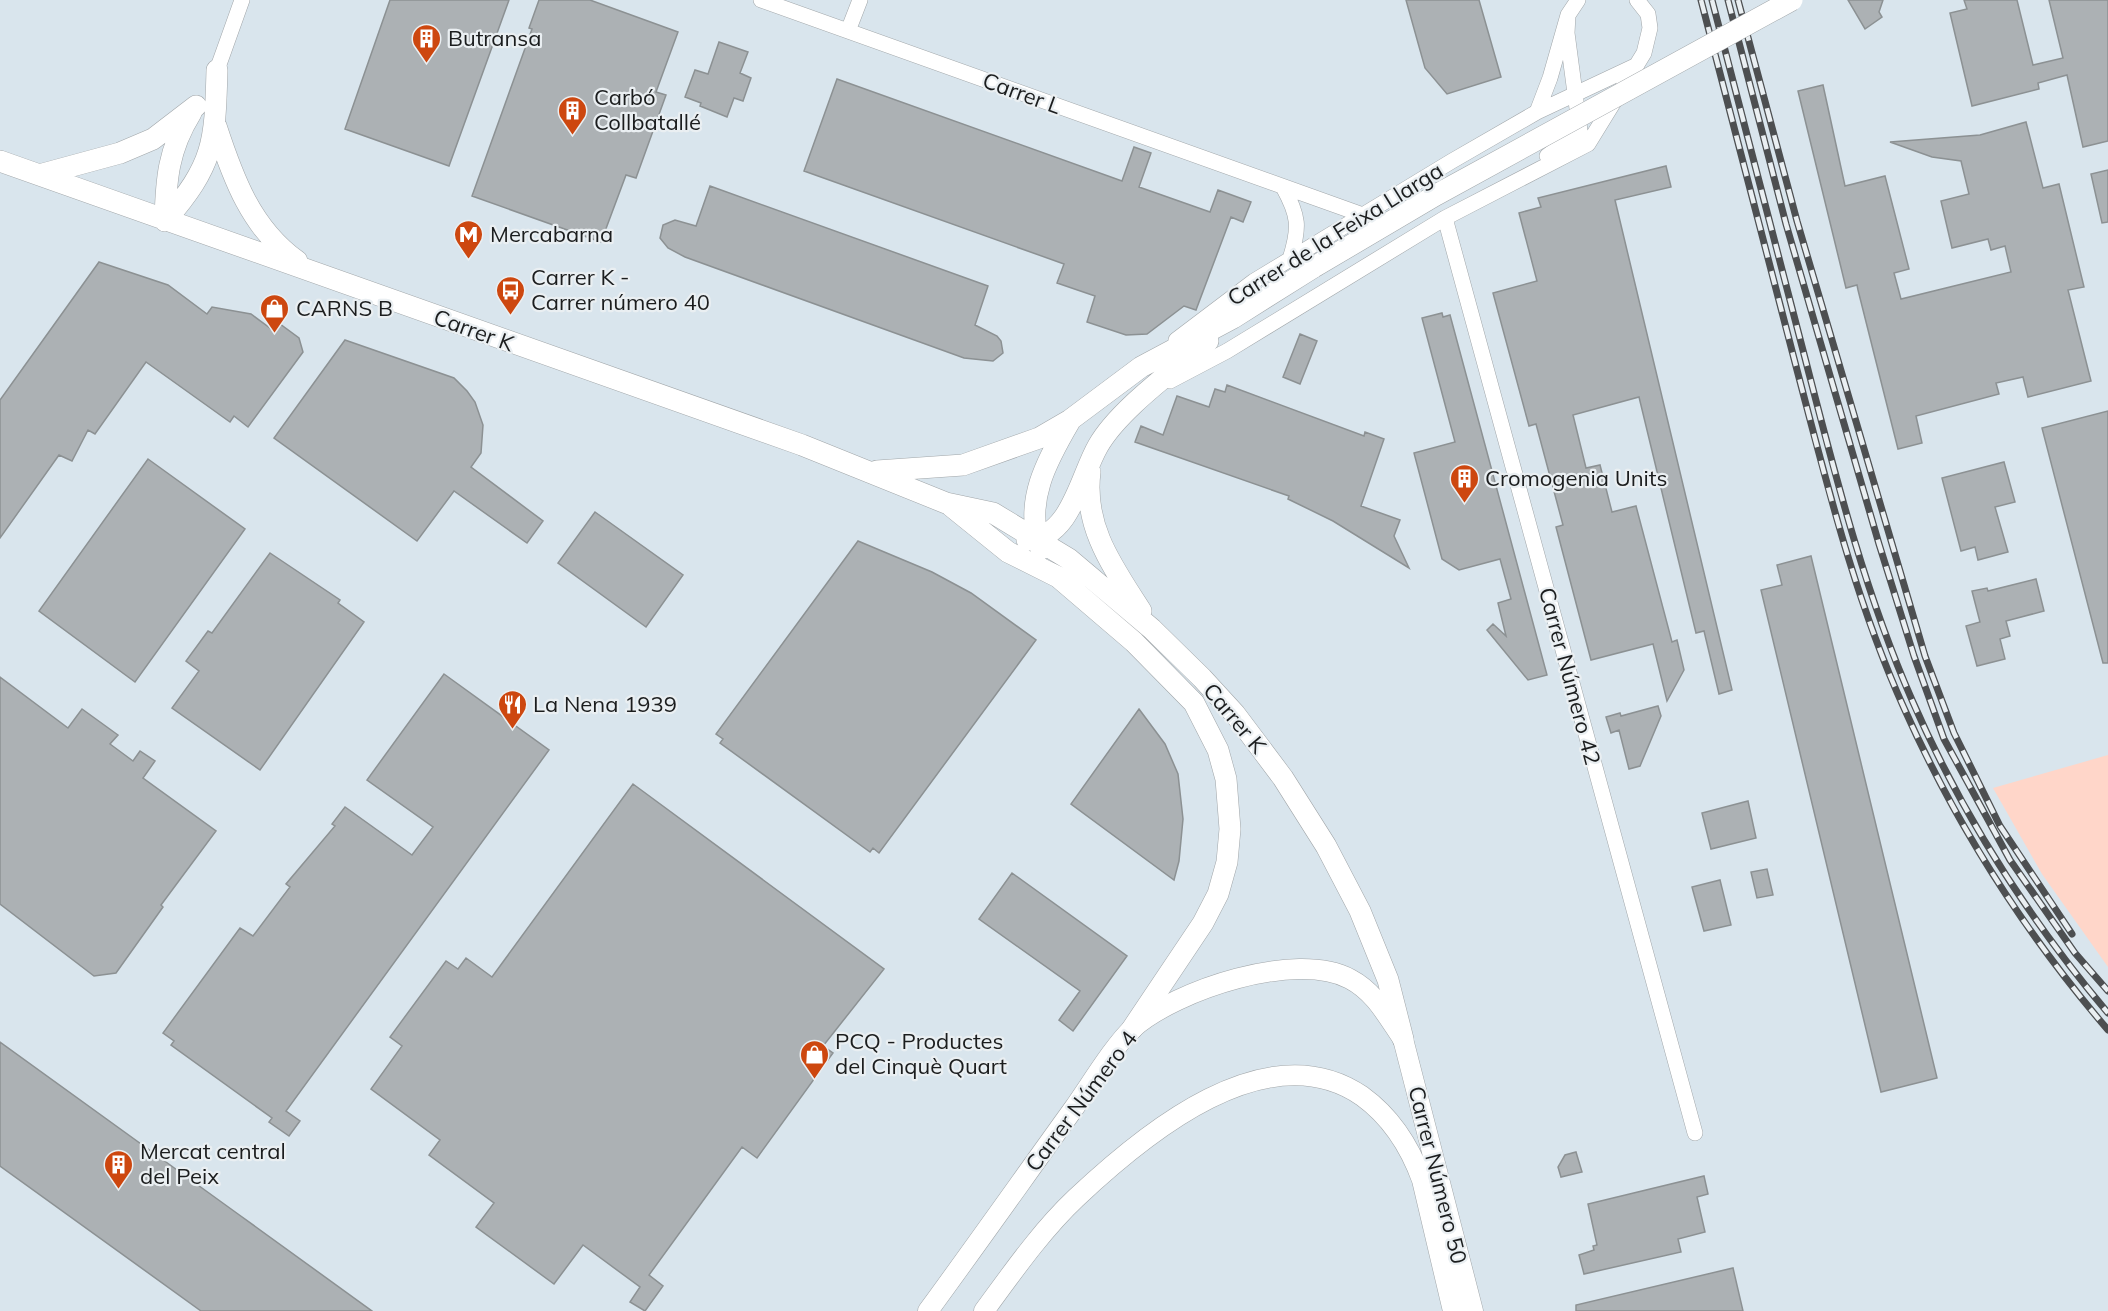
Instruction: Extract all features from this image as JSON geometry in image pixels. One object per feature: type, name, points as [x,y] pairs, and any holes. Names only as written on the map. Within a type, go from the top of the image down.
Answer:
[{"type":"main road","name":"Carrer de la Feixa Llarga","points":[[871,471],[963,465],[1014,448],[1070,420],[1141,367],[1233,318],[1314,267],[1446,190],[1792,0]]},
{"type":"main road","points":[[165,221],[166,172],[183,126],[218,70]]},
{"type":"main road","points":[[165,221],[193,188],[206,165],[216,126],[218,70]]},
{"type":"main road","points":[[39,175],[120,153],[153,139],[196,106]]},
{"type":"main road","points":[[216,126],[248,207],[270,240],[312,272]]},
{"type":"main road","name":"Carrer K","points":[[0,161],[871,471],[946,503],[993,513],[1037,540],[1097,581],[1152,629],[1235,714],[1306,812],[1360,911],[1388,980],[1403,1039]]},
{"type":"main road","name":"Carrer de la Feixa Llarga","points":[[1037,540],[1059,524],[1070,508],[1095,452],[1118,419],[1233,318]]},
{"type":"main road","name":"Carrer de la Feixa Llarga","points":[[1058,577],[1037,540],[1037,493],[1041,474],[1070,420]]},
{"type":"main road","name":"Carrer de la Feixa Llarga","points":[[1095,452],[1088,491],[1091,519],[1106,554],[1152,629]]},
{"type":"main road","name":"Carrer K","points":[[946,503],[1008,552],[1058,577],[1134,642],[1194,703],[1218,750],[1226,779],[1230,829],[1227,862],[1218,894],[1203,922],[1132,1029]]},
{"type":"main road","points":[[982,530],[1023,540],[1037,540]]},
{"type":"street","points":[[218,70],[242,0]]},
{"type":"street","name":"Carrer L","points":[[761,0],[1364,215]]},
{"type":"street","points":[[849,31],[860,0]]},
{"type":"street","points":[[1536,112],[1550,78],[1568,15],[1578,0]]},
{"type":"street","name":"Carrer de la Feixa Llarga","points":[[1154,389],[1227,351],[1445,218],[1588,144],[1638,64],[1649,41],[1648,14],[1637,0]]},
{"type":"street","name":"Carrer de la Feixa Llarga","points":[[1445,218],[1465,200],[1545,157],[1580,131],[1567,33],[1568,15]]},
{"type":"street","name":"Carrer de la Feixa Llarga","points":[[1141,367],[1254,281],[1290,259],[1536,112],[1638,64]]},
{"type":"street","points":[[1283,187],[1293,205],[1299,232],[1290,259]]},
{"type":"street","name":"Carrer Número 42","points":[[1445,218],[1695,1133]]},
{"type":"street","name":"Carrer Número 4","points":[[928,1311],[1132,1029],[1186,994],[1215,985],[1301,968],[1340,974],[1351,979],[1378,1001],[1403,1039]]},
{"type":"street","name":"Carrer Número 50","points":[[1403,1039],[1473,1311]]},
{"type":"street","name":"Carrer Número 50","points":[[984,1311],[1015,1269],[1075,1199],[1173,1119],[1220,1094],[1257,1080],[1294,1074],[1336,1082],[1371,1103],[1399,1133],[1414,1159],[1453,1311]]},
{"type":"shaded area","points":[[0,0],[2108,0],[2108,1311],[0,1311]]},
{"type":"shaded area","points":[[2108,755],[2108,967],[2042,874],[1993,788]]},
{"type":"building","name":"Butransa","points":[[390,0],[509,0],[449,166],[345,129]]},
{"type":"building","name":"Carbó Collbatallé","points":[[539,0],[590,0],[678,32],[656,92],[666,95],[636,178],[626,175],[601,242],[472,196],[532,29],[529,28]]},
{"type":"building","points":[[1406,0],[1479,0],[1501,77],[1447,94],[1425,68]]},
{"type":"building","points":[[1848,0],[1883,0],[1879,12],[1882,17],[1865,29]]},
{"type":"building","points":[[1964,0],[2017,0],[2033,65],[2063,58],[2049,0],[2108,0],[2108,141],[2083,147],[2067,75],[2038,83],[2039,89],[1972,106],[1950,13],[1967,9]]},
{"type":"building","points":[[719,42],[748,52],[740,73],[751,78],[743,101],[734,98],[727,117],[685,97],[695,70],[708,74]]},
{"type":"building","points":[[837,79],[1122,181],[1134,147],[1151,153],[1139,187],[1210,212],[1218,190],[1251,202],[1243,222],[1231,217],[1196,310],[1184,306],[1147,334],[1126,335],[1087,322],[1095,296],[1057,283],[1064,264],[804,171]]},
{"type":"building","points":[[1823,85],[1845,186],[1885,176],[1909,269],[1894,273],[1901,299],[2011,272],[2005,246],[1991,250],[1988,239],[1952,248],[1941,201],[1969,194],[1961,161],[1932,157],[1890,142],[1980,135],[2026,122],[2043,188],[2059,184],[2084,287],[2068,290],[2091,381],[2028,397],[2023,377],[1996,383],[1999,394],[1916,416],[1922,443],[1898,449],[1857,285],[1846,288],[1798,91]]},
{"type":"building","points":[[1666,166],[1671,187],[1615,200],[1732,690],[1719,694],[1704,631],[1696,633],[1639,397],[1573,415],[1586,468],[1600,465],[1612,512],[1636,506],[1672,642],[1677,640],[1684,670],[1667,701],[1653,644],[1591,660],[1556,527],[1563,525],[1536,424],[1529,426],[1493,293],[1537,281],[1519,213],[1541,207],[1538,198]]},
{"type":"building","points":[[2108,170],[2108,222],[2102,223],[2091,174]]},
{"type":"building","points":[[710,186],[988,286],[975,325],[997,336],[1001,341],[1003,353],[993,361],[964,358],[685,257],[668,248],[660,238],[663,225],[675,220],[696,226]]},
{"type":"building","points":[[99,262],[168,285],[207,314],[212,307],[251,314],[274,331],[280,324],[299,338],[303,352],[248,427],[234,416],[230,422],[146,362],[95,434],[88,430],[72,461],[59,455],[0,538],[0,400]]},
{"type":"building","name":"Cromogenia Units","points":[[1442,313],[1443,317],[1450,315],[1547,675],[1528,680],[1487,630],[1493,624],[1506,636],[1498,603],[1511,599],[1500,559],[1459,570],[1442,559],[1414,453],[1455,442],[1422,318]]},
{"type":"building","points":[[1300,334],[1317,341],[1300,384],[1283,377]]},
{"type":"building","points":[[345,340],[454,378],[467,391],[475,402],[483,425],[481,453],[471,467],[543,521],[527,543],[454,491],[417,541],[274,438]]},
{"type":"building","points":[[1227,385],[1364,436],[1365,432],[1384,439],[1361,506],[1400,520],[1394,536],[1409,568],[1333,521],[1288,499],[1289,496],[1135,442],[1141,426],[1163,435],[1177,396],[1209,407],[1215,389],[1225,392]]},
{"type":"building","points":[[2108,411],[2108,663],[2103,663],[2042,428]]},
{"type":"building","points":[[148,459],[245,529],[135,682],[39,611]]},
{"type":"building","points":[[2004,462],[2015,502],[1995,507],[2008,552],[1978,560],[1975,547],[1961,551],[1942,478]]},
{"type":"building","points":[[595,512],[683,575],[646,627],[558,563]]},
{"type":"building","points":[[858,541],[932,572],[971,593],[1036,640],[879,853],[873,848],[870,852],[720,743],[723,739],[716,734]]},
{"type":"building","points":[[270,553],[340,600],[338,603],[364,622],[260,770],[172,708],[199,671],[186,661],[208,631],[212,633]]},
{"type":"building","points":[[1811,556],[1937,1078],[1881,1092],[1761,590],[1782,585],[1777,565]]},
{"type":"building","points":[[2036,579],[2044,611],[2006,621],[2010,636],[2000,639],[2005,659],[1977,666],[1966,626],[1980,622],[1972,591],[1987,588],[1988,591]]},
{"type":"building","points":[[444,674],[549,750],[286,1111],[300,1121],[289,1136],[269,1122],[272,1118],[171,1045],[174,1041],[163,1033],[240,928],[253,936],[290,887],[286,884],[335,826],[332,824],[345,807],[412,855],[433,827],[367,780]]},
{"type":"building","points":[[0,677],[68,728],[82,709],[118,735],[110,744],[133,761],[140,751],[155,761],[143,778],[216,831],[161,905],[163,907],[116,973],[94,976],[0,904]]},
{"type":"building","points":[[1658,706],[1661,716],[1640,766],[1629,769],[1619,730],[1611,733],[1606,717],[1620,713],[1621,716]]},
{"type":"building","points":[[1139,709],[1165,744],[1178,774],[1183,819],[1179,861],[1174,880],[1071,804]]},
{"type":"building","points":[[633,784],[884,969],[823,1046],[833,1053],[757,1158],[742,1147],[649,1275],[663,1286],[645,1311],[630,1302],[640,1287],[583,1245],[554,1284],[476,1227],[494,1203],[429,1155],[440,1140],[371,1089],[402,1046],[390,1037],[446,961],[458,969],[466,958],[492,977]]},
{"type":"building","points":[[1748,801],[1756,838],[1711,849],[1702,813]]},
{"type":"building","points":[[1767,869],[1773,895],[1757,898],[1751,872]]},
{"type":"building","points":[[1012,873],[1127,956],[1073,1031],[1059,1020],[1080,991],[979,919]]},
{"type":"building","points":[[1720,880],[1731,925],[1704,931],[1692,887]]},
{"type":"building","name":"Mercat central del Peix","points":[[0,1042],[372,1311],[201,1311],[0,1166]]},
{"type":"building","points":[[1576,1152],[1582,1172],[1561,1177],[1558,1167],[1565,1155]]},
{"type":"building","points":[[1704,1176],[1708,1194],[1697,1197],[1705,1232],[1678,1239],[1681,1252],[1584,1274],[1579,1255],[1594,1250],[1593,1246],[1597,1245],[1588,1204]]},
{"type":"building","points":[[1733,1268],[1743,1311],[1576,1311],[1576,1305]]},
{"type":"railway","points":[[1701,0],[1831,499],[1857,584],[1887,667],[1904,708],[1946,794],[1994,876],[2048,955],[2108,1030]]},
{"type":"railway","points":[[1712,0],[1839,488],[1879,617],[1895,659],[1931,742],[1974,824],[2024,902],[2108,1013]]},
{"type":"railway","points":[[1728,0],[1786,224],[1879,544],[1914,656],[1944,739],[2010,860],[2075,953],[2108,991]]},
{"type":"railway","points":[[1738,0],[1797,221],[1925,656],[1954,733],[2000,826],[2072,934]]},
{"type":"place","name":"Butransa","points":[[427,64]]},
{"type":"place","name":"Carbó Collbatallé","points":[[573,136]]},
{"type":"place","name":"Mercabarna","points":[[469,260]]},
{"type":"place","name":"Carrer K - Carrer número 40","points":[[510,316]]},
{"type":"place","name":"CARNS B","points":[[275,334]]},
{"type":"place","name":"Cromogenia Units","points":[[1464,504]]},
{"type":"place","name":"La Nena 1939","points":[[512,730]]},
{"type":"place","name":"PCQ - Productes del Cinquè Quart","points":[[814,1080]]},
{"type":"place","name":"Mercat central del Peix","points":[[119,1190]]}]
